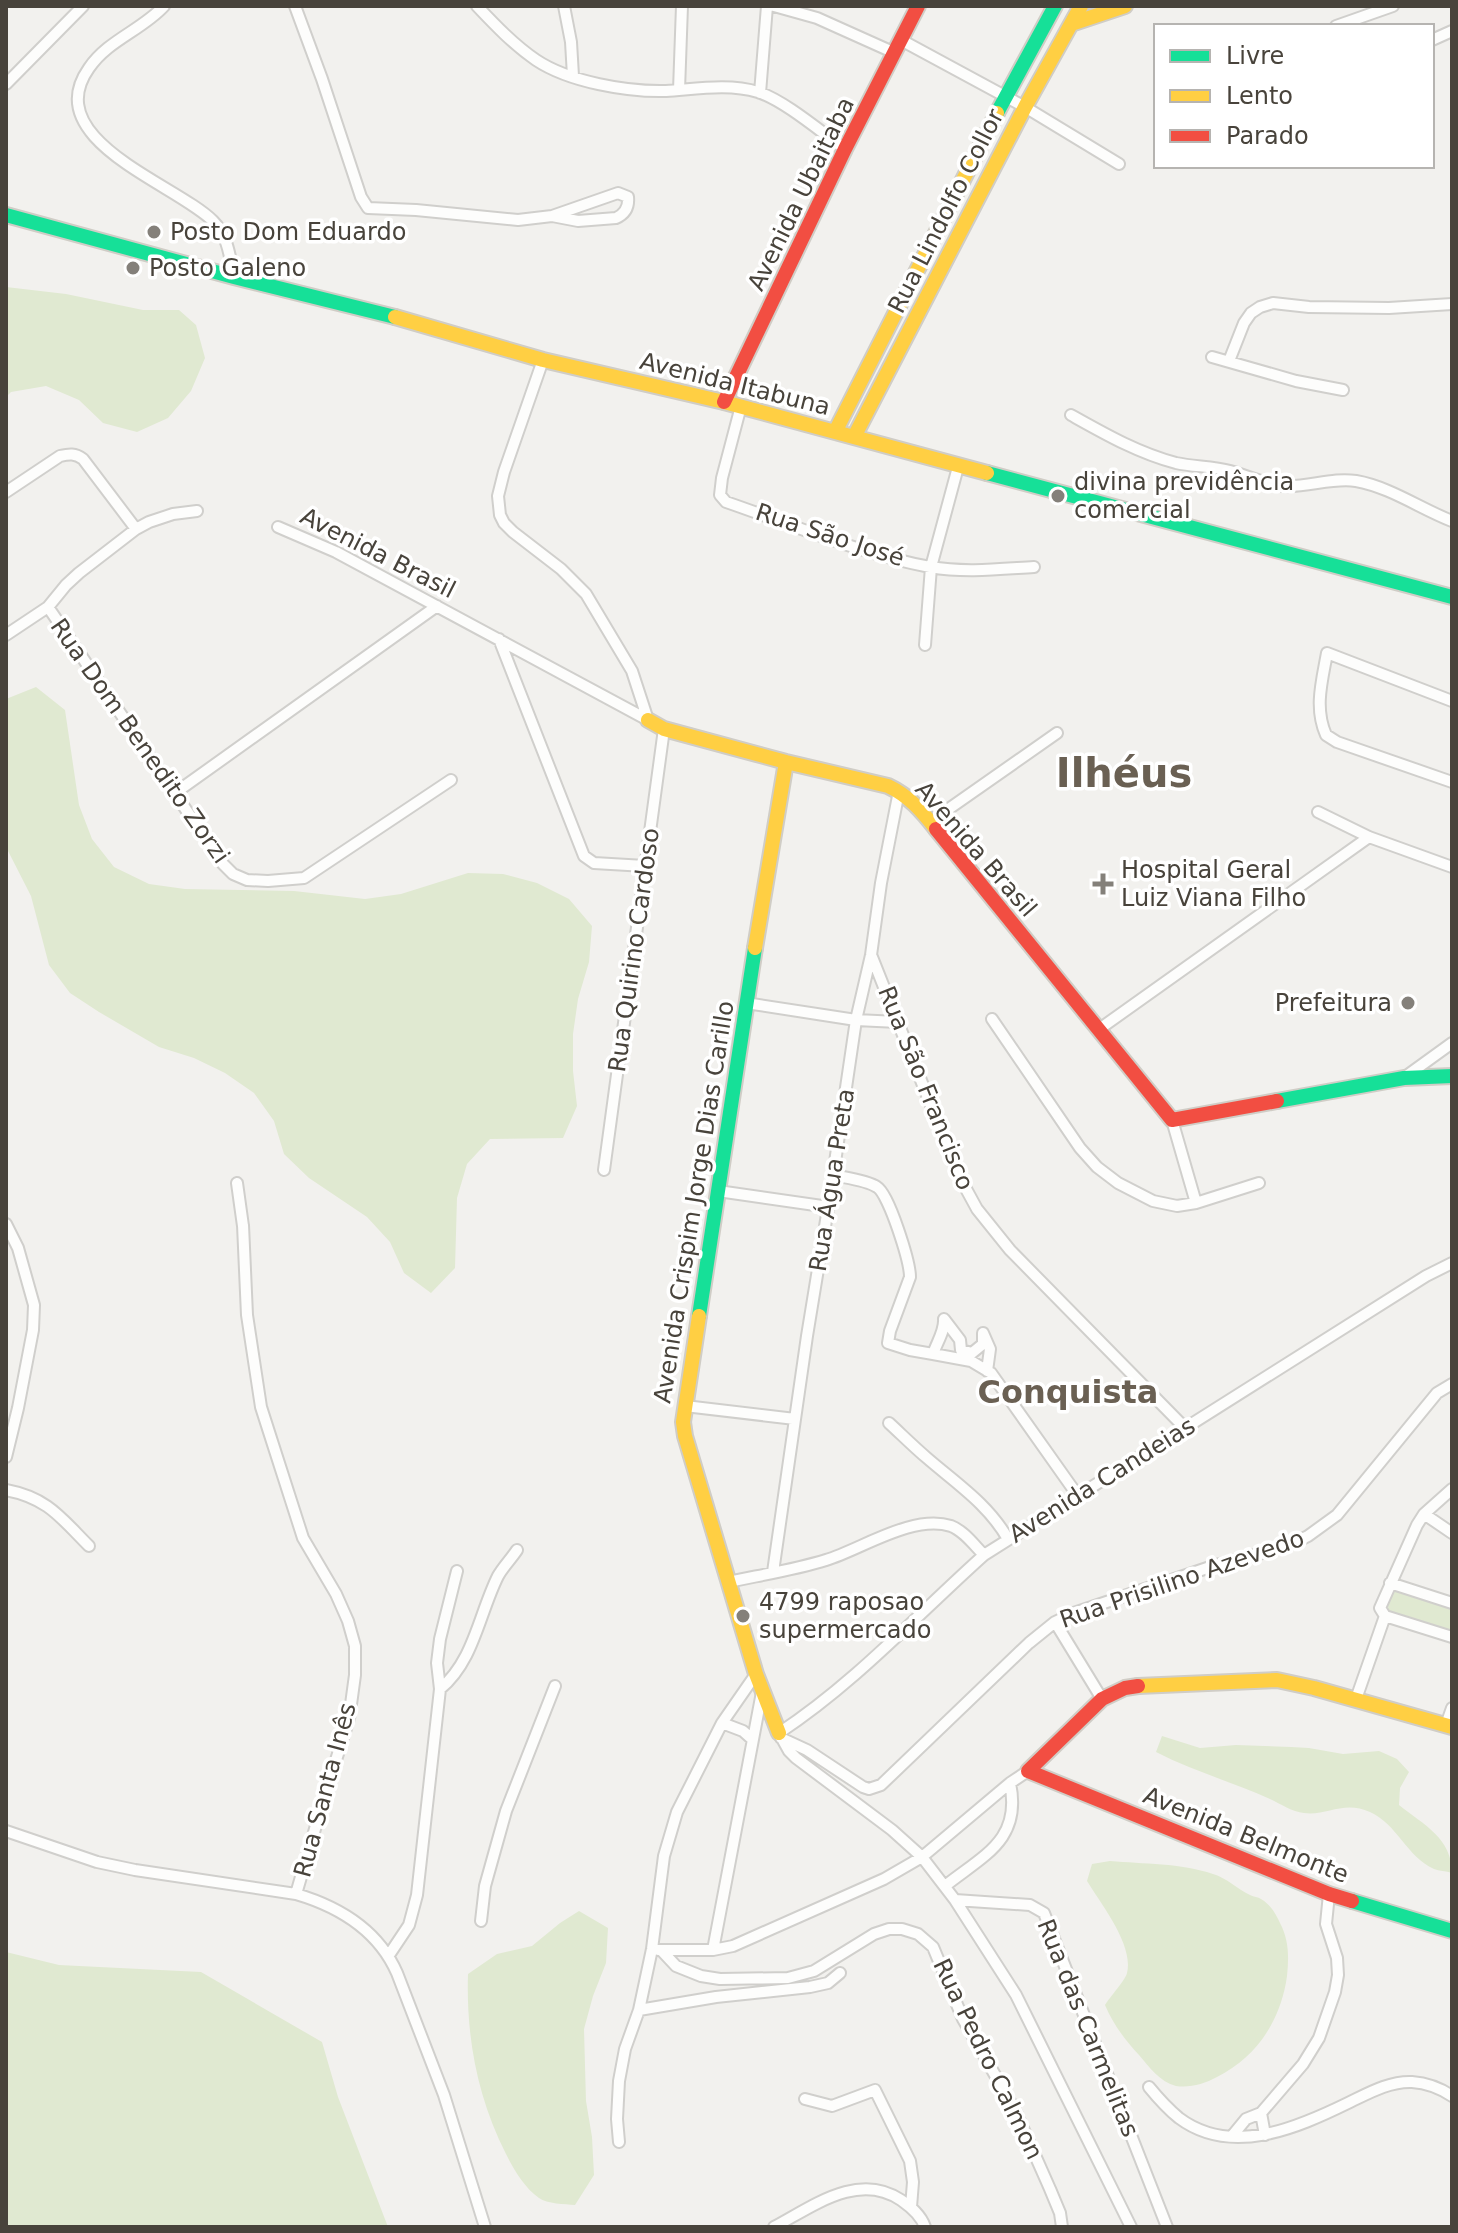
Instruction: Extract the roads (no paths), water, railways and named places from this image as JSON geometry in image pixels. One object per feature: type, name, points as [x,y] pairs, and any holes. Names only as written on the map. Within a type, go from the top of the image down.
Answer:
[{"type":"street","points":[[6,84],[83,6]]},
{"type":"street","points":[[164,6],[110,45],[88,69],[80,84],[80,112],[88,130],[105,147],[213,220],[225,237],[234,277]]},
{"type":"street","points":[[295,6],[361,197],[368,208],[518,220],[552,216],[618,193],[628,197],[626,210],[616,218],[578,221],[552,216]]},
{"type":"street","points":[[477,6],[537,61],[557,71],[628,89],[730,88],[760,93],[780,103],[845,149]]},
{"type":"street","points":[[564,6],[573,76]]},
{"type":"street","points":[[679,90],[682,6]]},
{"type":"street","points":[[760,93],[767,6]]},
{"type":"street","points":[[774,6],[898,46],[1005,96],[1119,164]]},
{"type":"street","name":"Avenida Ubaitaba","points":[[724,402],[845,149],[918,6]]},
{"type":"street","name":"Rua Lindolfo Collor","points":[[835,432],[1005,96],[1055,6]]},
{"type":"street","name":"Rua Lindolfo Collor","points":[[854,437],[1025,107],[1081,6]]},
{"type":"street","points":[[1071,24],[1125,6]]},
{"type":"street","points":[[1342,24],[1393,6]]},
{"type":"street","name":"Avenida Itabuna","points":[[6,215],[410,321],[543,360],[741,406],[958,467],[1452,597]]},
{"type":"street","points":[[1229,361],[1251,313],[1273,303],[1309,307],[1389,308],[1452,304]]},
{"type":"street","points":[[1212,357],[1296,381],[1343,390]]},
{"type":"street","points":[[543,360],[504,472],[498,496],[500,515],[513,532],[561,569],[586,594],[632,671],[648,720]]},
{"type":"street","name":"Rua São José","points":[[741,406],[722,478],[722,500],[883,555],[931,567],[975,571],[1034,567]]},
{"type":"street","points":[[1071,415],[1144,453],[1179,464],[1229,470],[1271,484],[1288,486],[1355,481],[1452,521]]},
{"type":"street","points":[[6,492],[60,456],[70,453],[83,459],[136,529]]},
{"type":"street","points":[[925,645],[931,567],[958,467]]},
{"type":"street","points":[[6,635],[48,607],[72,579],[136,529],[173,514],[197,511]]},
{"type":"street","name":"Avenida Brasil","points":[[278,527],[336,552],[664,729],[899,791],[917,805],[1172,1120]]},
{"type":"street","points":[[175,793],[437,606]]},
{"type":"street","name":"Rua Dom Benedito Zorzi","points":[[48,607],[223,864],[233,874],[247,880],[304,878],[451,780]]},
{"type":"street","points":[[499,639],[584,856],[594,863],[645,866]]},
{"type":"street","points":[[1452,701],[1327,653],[1319,700],[1319,713],[1326,735],[1337,742],[1452,782]]},
{"type":"street","name":"Rua Quirino Cardoso","points":[[604,1170],[664,729]]},
{"type":"street","points":[[930,822],[1057,733]]},
{"type":"street","name":"Avenida Crispim Jorge Dias Carillo","points":[[786,762],[685,1406],[685,1436],[756,1674],[789,1751],[892,1830],[922,1857],[945,1886],[1016,1995],[1131,2227]]},
{"type":"street","name":"Rua Água Preta","points":[[773,1572],[856,1020],[871,955],[899,791]]},
{"type":"street","points":[[1318,812],[1369,837],[1452,867]]},
{"type":"street","points":[[1098,1030],[1369,837]]},
{"type":"street","name":"Rua São Francisco","points":[[871,955],[959,1176],[977,1209],[1010,1250],[1184,1427]]},
{"type":"street","points":[[746,1003],[856,1020],[898,1022]]},
{"type":"street","points":[[992,1019],[1080,1148],[1097,1167],[1118,1183],[1153,1201],[1177,1206],[1259,1183]]},
{"type":"street","points":[[1404,1078],[1452,1043]]},
{"type":"street","points":[[1196,1203],[1172,1120],[1404,1078],[1452,1076]]},
{"type":"street","points":[[833,1175],[875,1185],[882,1191],[910,1267],[910,1277],[888,1343],[971,1361],[987,1371],[1078,1496]]},
{"type":"street","name":"Rua Santa Inês","points":[[237,1183],[243,1225],[247,1315],[261,1407],[303,1538],[336,1594],[355,1646],[349,1719],[296,1894]]},
{"type":"street","points":[[718,1191],[829,1207]]},
{"type":"street","points":[[6,1224],[18,1248],[34,1305],[30,1346],[6,1457]]},
{"type":"street","name":"Avenida Candeias","points":[[780,1735],[874,1658],[984,1555],[1426,1276],[1452,1263]]},
{"type":"street","points":[[933,1354],[945,1328],[944,1319],[960,1340],[961,1350],[972,1353],[983,1344],[983,1333],[990,1349],[987,1371]]},
{"type":"street","name":"Rua Prisilino Azevedo","points":[[780,1735],[863,1787],[869,1789],[881,1785],[1029,1643],[1055,1622],[1216,1565],[1286,1547],[1308,1536],[1337,1515],[1437,1393],[1452,1384]]},
{"type":"street","points":[[685,1406],[795,1419]]},
{"type":"street","points":[[889,1423],[987,1508],[1008,1539]]},
{"type":"street","points":[[1452,1489],[1424,1514],[1411,1535],[1380,1608],[1385,1616],[1452,1637]]},
{"type":"street","points":[[6,1490],[30,1495],[52,1509],[89,1546]]},
{"type":"street","points":[[1424,1514],[1452,1533]]},
{"type":"street","points":[[728,1582],[830,1559],[903,1529],[928,1524],[950,1526],[961,1531],[984,1555]]},
{"type":"street","points":[[440,1689],[461,1666],[500,1573],[517,1550]]},
{"type":"street","points":[[389,1955],[409,1925],[417,1895],[440,1689],[437,1663],[457,1571]]},
{"type":"street","points":[[1390,1583],[1452,1603]]},
{"type":"street","points":[[1356,1699],[1385,1616]]},
{"type":"street","points":[[1055,1622],[1102,1699]]},
{"type":"street","points":[[619,2142],[619,2081],[625,2049],[657,1950],[664,1856],[677,1812],[722,1723],[756,1674]]},
{"type":"street","points":[[657,1950],[713,1950],[733,1946],[884,1879],[922,1857],[1028,1771],[1102,1699],[1125,1688],[1277,1680],[1449,1726],[1452,1708]]},
{"type":"street","points":[[481,1921],[485,1886],[506,1811],[555,1686]]},
{"type":"street","points":[[713,1950],[762,1692]]},
{"type":"street","points":[[722,1723],[743,1731],[752,1739]]},
{"type":"street","name":"Avenida Belmonte","points":[[1028,1771],[1329,1894],[1452,1931]]},
{"type":"street","points":[[945,1886],[995,1847],[1007,1830],[1013,1813],[1010,1783]]},
{"type":"street","points":[[6,1831],[97,1862],[296,1894],[347,1916],[375,1938],[389,1955],[444,2095],[485,2227]]},
{"type":"street","points":[[1232,2136],[1241,2123],[1261,2113],[1303,2064],[1319,2038],[1338,1975],[1337,1958],[1326,1924],[1329,1894]]},
{"type":"street","name":"Rua das Carmelitas","points":[[955,1900],[1030,1905],[1044,1913],[1167,2227]]},
{"type":"street","name":"Rua Pedro Calmon","points":[[657,1950],[676,1966],[701,1976],[720,1979],[788,1978],[814,1971],[874,1934],[889,1929],[918,1934],[933,1947],[963,2019],[1015,2110],[1055,2201],[1062,2227]]},
{"type":"street","points":[[639,2010],[716,1997],[824,1985],[840,1973]]},
{"type":"street","points":[[1149,2087],[1179,2118],[1199,2129],[1232,2136],[1265,2135],[1300,2126],[1392,2085],[1411,2082],[1437,2087],[1452,2096]]},
{"type":"street","points":[[805,2099],[832,2106],[875,2090],[910,2161],[913,2182],[911,2207]]},
{"type":"street","points":[[1261,2113],[1265,2135]]},
{"type":"street","points":[[774,2227],[844,2191],[860,2188],[895,2196],[911,2207],[925,2227]]},
{"type":"place","name":"Posto Dom Eduardo","points":[[154,232]]},
{"type":"place","name":"Posto Galeno","points":[[133,268]]},
{"type":"place","name":"divina previdência comercial","points":[[1058,496]]},
{"type":"place","name":"Hospital Geral Luiz Viana Filho","points":[[1103,884]]},
{"type":"place","name":"Prefeitura","points":[[1408,1003]]},
{"type":"place","name":"4799 raposao supermercado","points":[[743,1616]]},
{"type":"district","name":"Ilhéus","points":[[1124,773]]},
{"type":"district","name":"Conquista","points":[[1068,1392]]}]
